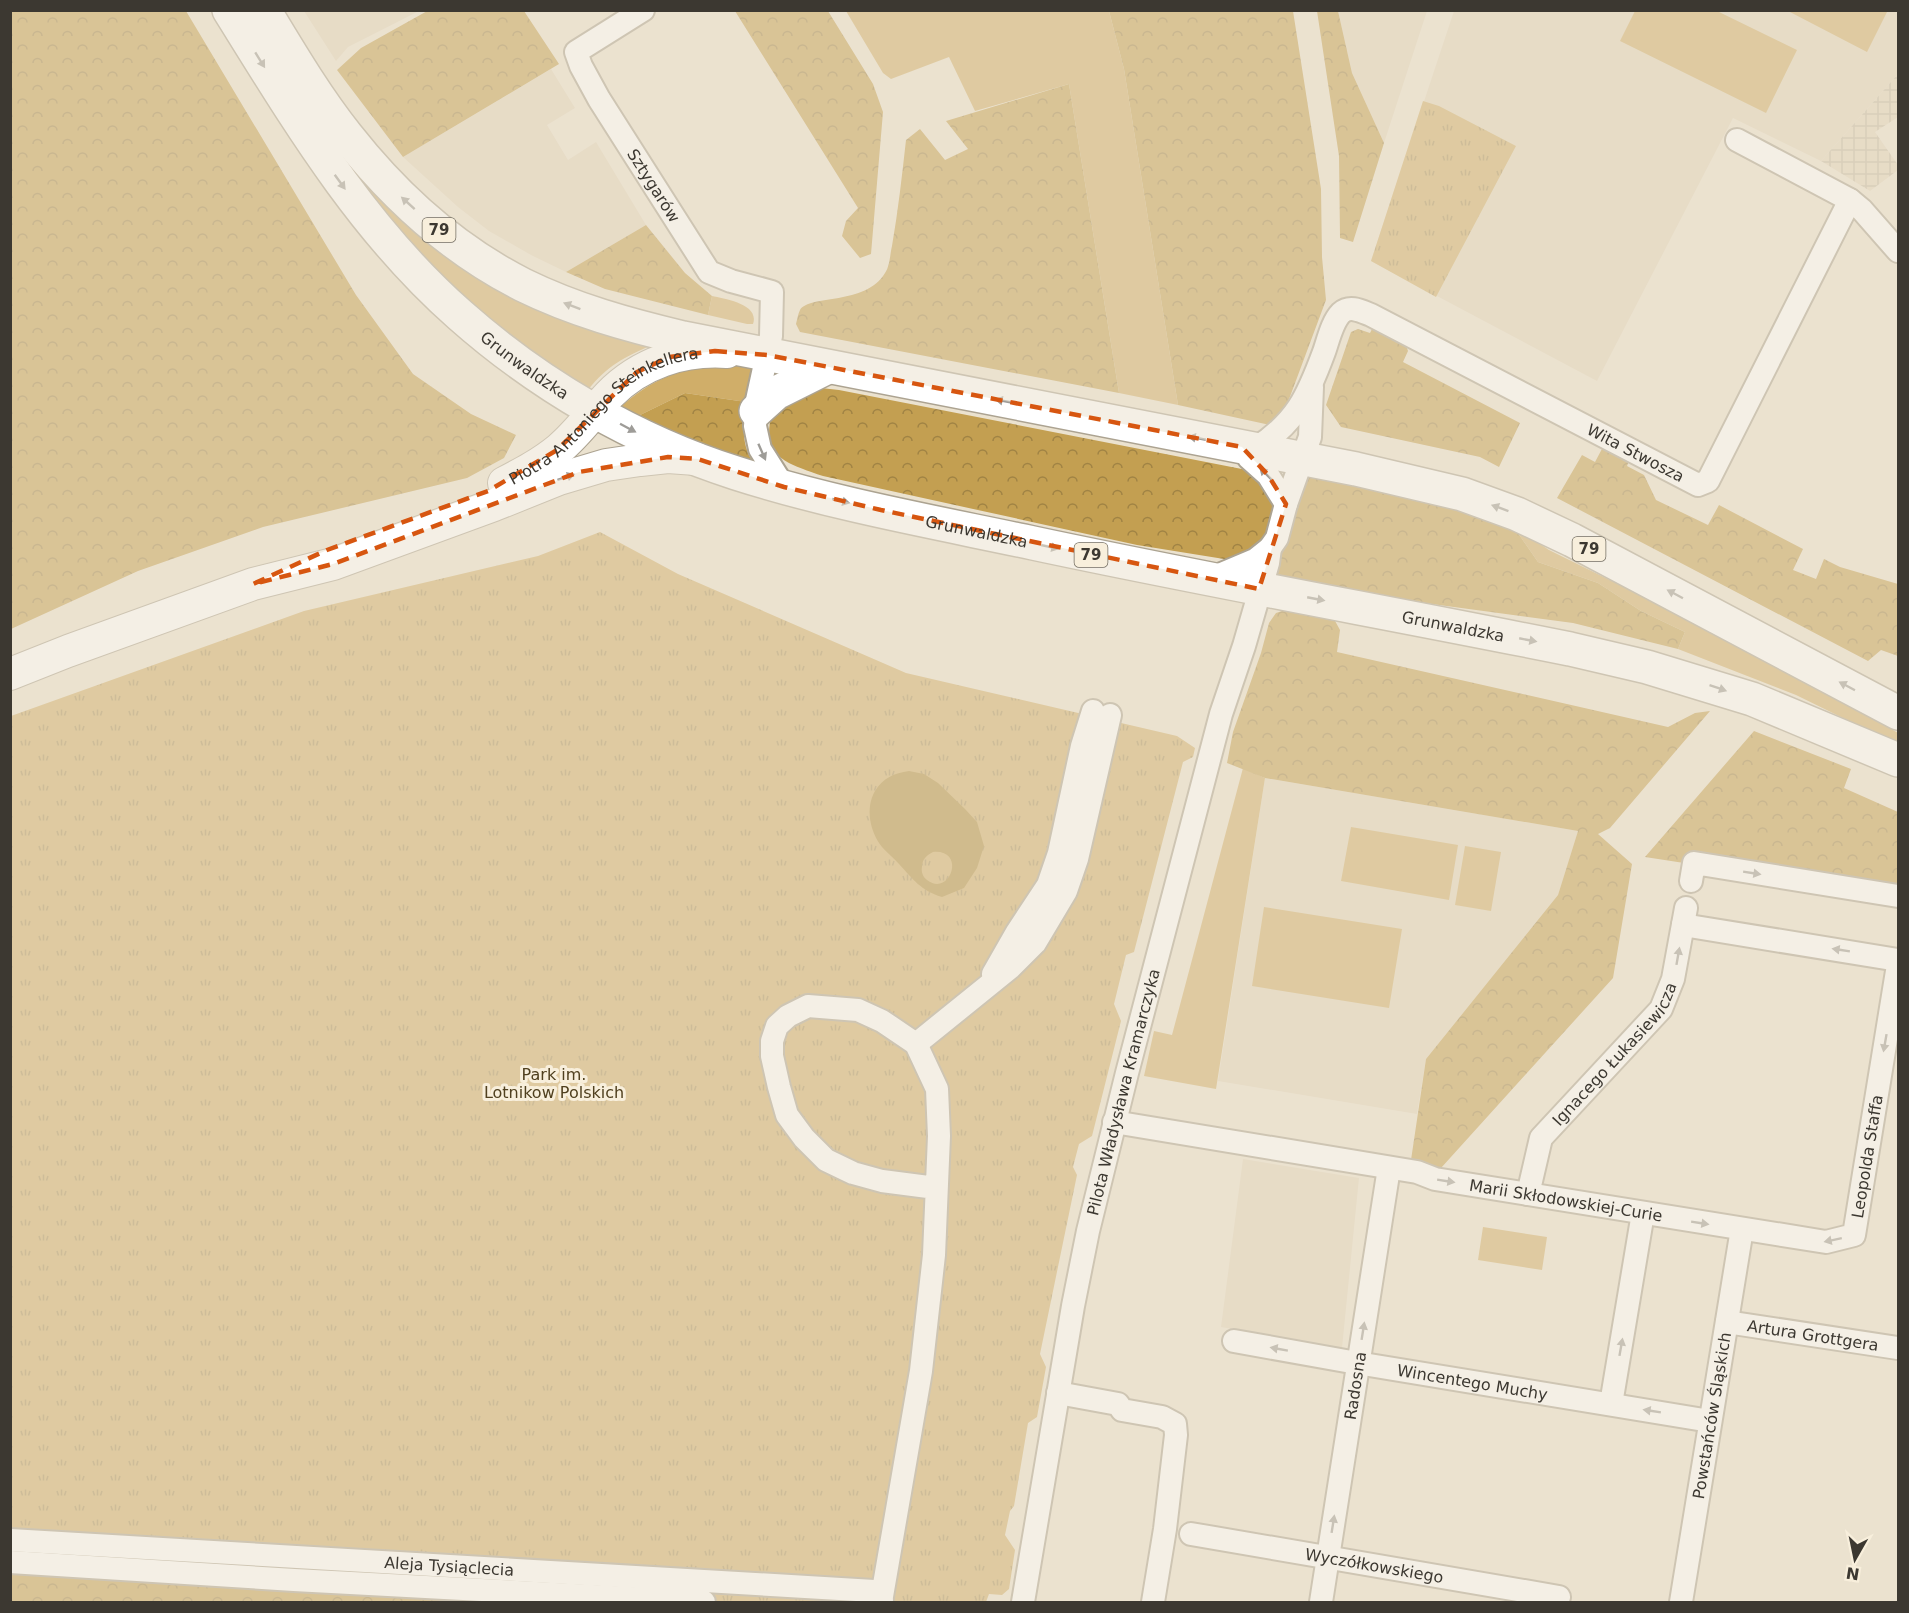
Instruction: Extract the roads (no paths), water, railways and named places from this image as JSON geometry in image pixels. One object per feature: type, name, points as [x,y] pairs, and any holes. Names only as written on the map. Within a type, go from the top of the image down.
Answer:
[{"type":"main road","name":"Grunwaldzka","points":[[229,10],[323,158],[354,201],[403,259],[444,300],[490,340],[542,378],[638,433],[733,472],[784,487],[881,510],[1210,579],[1570,648],[1647,667],[1752,699],[1899,760]]},
{"type":"main road","name":"79","points":[[264,10],[333,118],[368,162],[403,199],[463,248],[525,286],[580,309],[648,330],[764,355],[1248,448],[1438,488],[1517,514],[1572,540],[1899,713]]},
{"type":"main road","points":[[756,411],[776,393],[828,367]]},
{"type":"street","name":"Sztygarów","points":[[642,10],[576,52],[599,99],[710,272],[731,281],[772,292],[771,336],[764,355]]},
{"type":"street","points":[[1737,140],[1850,200],[1899,251]]},
{"type":"street","name":"Wita Stwosza","points":[[1312,385],[1337,318],[1347,309],[1360,310],[1698,485],[1708,481],[1850,200]]},
{"type":"street","name":"Piotra Antoniego Steinkellera","points":[[10,674],[253,584],[327,550],[488,491],[541,463],[596,411],[610,394],[637,372],[669,357],[715,351],[764,355]]},
{"type":"street","points":[[764,355],[755,426],[760,449],[784,487]]},
{"type":"street","points":[[1286,504],[1269,475],[1249,459],[1248,448],[1284,428],[1312,385]]},
{"type":"street","name":"Pilota Władysława Kramarczyka","points":[[1023,1602],[1078,1278],[1114,1122],[1221,714],[1244,646],[1268,563],[1270,548],[1277,538],[1286,504],[1310,437],[1312,385]]},
{"type":"street","name":"Piotra Antoniego Steinkellera","points":[[253,584],[333,564],[559,479],[597,467],[668,457],[698,459]]},
{"type":"street","points":[[1210,579],[1255,560],[1270,548]]},
{"type":"street","points":[[916,1044],[1010,968],[1035,943],[1066,891],[1077,859],[1102,713]]},
{"type":"street","points":[[1690,881],[1694,863],[1899,896]]},
{"type":"street","name":"Ignacego Łukasiewicza","points":[[1528,1194],[1540,1138],[1660,1009],[1674,979],[1685,916],[1899,960]]},
{"type":"street","name":"Leopolda Staffa","points":[[1743,1229],[1826,1242],[1854,1235],[1899,965]]},
{"type":"street","points":[[881,1602],[921,1371],[934,1255],[939,1136],[937,1089],[916,1044],[882,1021],[858,1010],[808,1006],[788,1016],[777,1026],[772,1041],[772,1056],[787,1115],[804,1138],[826,1160],[853,1173],[882,1181],[936,1188]]},
{"type":"street","name":"Marii Skłodowskiej-Curie","points":[[1114,1122],[1417,1172],[1435,1179],[1743,1229]]},
{"type":"street","name":"Radosna","points":[[1321,1602],[1389,1168]]},
{"type":"street","points":[[1611,1404],[1643,1213]]},
{"type":"street","name":"Powstańców Śląskich","points":[[1681,1602],[1743,1229]]},
{"type":"street","name":"Artura Grottgera","points":[[1727,1322],[1899,1348]]},
{"type":"street","name":"Wincentego Muchy","points":[[1234,1341],[1710,1421]]},
{"type":"street","points":[[1058,1393],[1118,1404],[1122,1410],[1162,1417],[1175,1424],[1176,1436],[1165,1529],[1153,1602]]},
{"type":"street","name":"Wyczółkowskiego","points":[[1191,1534],[1559,1597]]},
{"type":"street","name":"Aleja Tysiąclecia","points":[[10,1540],[874,1591],[881,1602]]},
{"type":"street","name":"Aleja Tysiąclecia","points":[[10,1562],[704,1602]]},
{"type":"park label","name":"Park im. Lotnikow Polskich","points":[[554,1083]]}]
